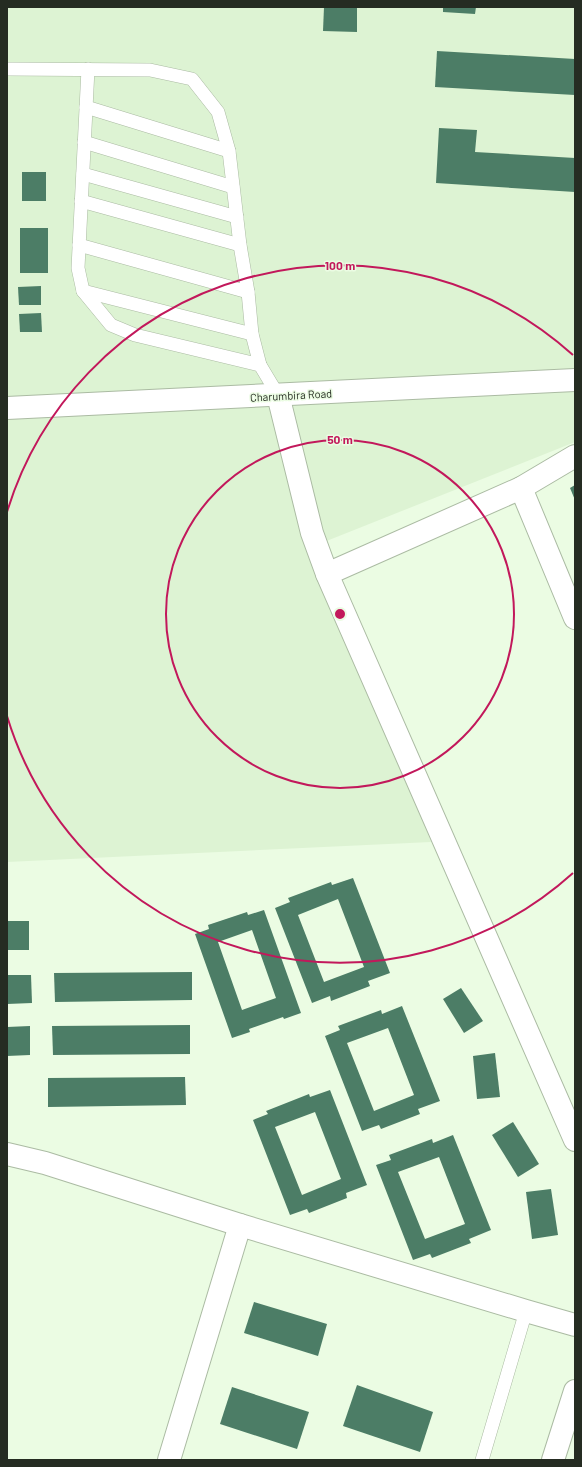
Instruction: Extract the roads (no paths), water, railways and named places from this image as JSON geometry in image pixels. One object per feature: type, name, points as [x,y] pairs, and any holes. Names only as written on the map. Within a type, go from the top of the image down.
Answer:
[{"type":"street","name":"Charumbira Road","points":[[7,408],[575,380]]},
{"type":"street","points":[[278,395],[312,532],[327,574],[575,1140]]},
{"type":"street","points":[[327,574],[521,488],[575,456]]},
{"type":"street","points":[[521,488],[575,618]]},
{"type":"street","points":[[7,1154],[45,1163],[240,1225],[575,1325]]},
{"type":"street","points":[[169,1460],[240,1225]]},
{"type":"street","points":[[553,1460],[575,1391]]},
{"type":"lane","points":[[7,69],[150,70],[192,79],[218,112],[229,151],[240,244],[248,292],[252,334],[260,365],[278,395]]},
{"type":"lane","points":[[88,70],[78,268],[83,291],[111,325],[135,335],[260,365]]},
{"type":"lane","points":[[86,107],[229,151]]},
{"type":"lane","points":[[84,142],[233,187]]},
{"type":"lane","points":[[83,174],[237,217]]},
{"type":"lane","points":[[82,201],[240,244]]},
{"type":"lane","points":[[79,244],[248,292]]},
{"type":"lane","points":[[83,291],[252,334]]},
{"type":"lane","points":[[482,1460],[526,1311]]}]
